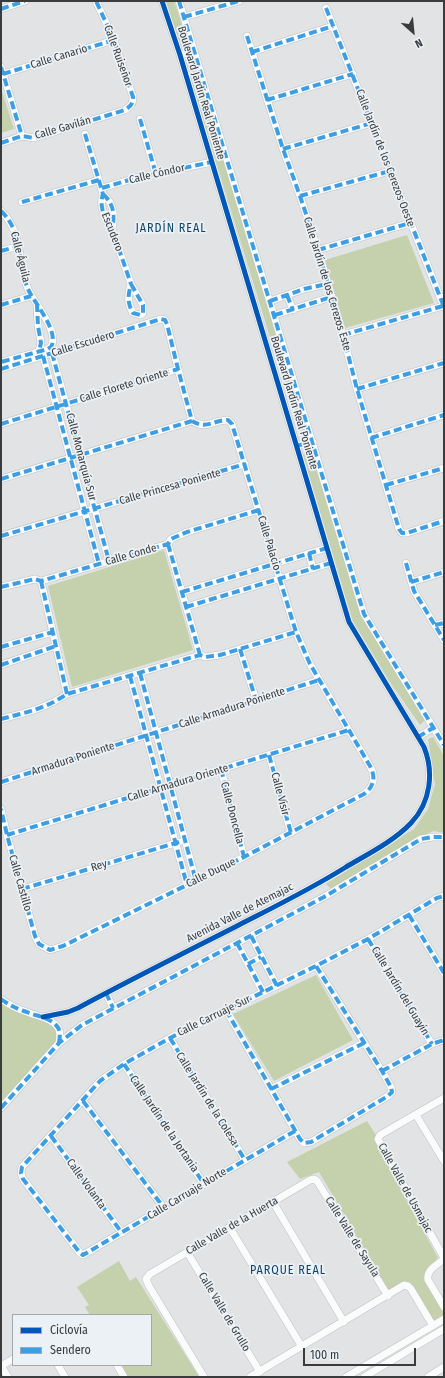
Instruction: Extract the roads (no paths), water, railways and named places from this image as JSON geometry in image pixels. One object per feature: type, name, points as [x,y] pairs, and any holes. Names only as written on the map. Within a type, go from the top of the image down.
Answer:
[{"type":"street","points":[[1,8],[25,1]]},
{"type":"street","name":"Calle Ruiseñor","points":[[96,1],[114,40],[133,97],[133,102],[130,107],[125,110]]},
{"type":"street","name":"Boulevard Jardín Real Poniente","points":[[162,1],[180,55],[349,622],[418,737],[428,757],[430,785],[426,798]]},
{"type":"street","name":"Boulevard Jardín Real Poniente","points":[[179,1],[364,614],[444,745]]},
{"type":"street","points":[[184,17],[239,1]]},
{"type":"street","name":"Calle Jardín de los Cerezos Oeste","points":[[326,8],[444,306]]},
{"type":"street","points":[[252,52],[333,26]]},
{"type":"street","name":"Calle Jardín de los Cerezos Este","points":[[247,36],[283,149],[318,250],[371,438],[399,530],[402,533],[444,521]]},
{"type":"street","name":"Calle Canario","points":[[2,70],[114,40]]},
{"type":"street","points":[[180,55],[194,51]]},
{"type":"street","points":[[2,70],[22,136]]},
{"type":"street","points":[[267,100],[353,74]]},
{"type":"street","name":"Calle Gavilán","points":[[1,142],[22,136],[34,138],[125,110]]},
{"type":"street","points":[[140,119],[156,174]]},
{"type":"street","points":[[283,149],[372,123]]},
{"type":"street","name":"Escudero","points":[[85,134],[103,191],[101,206],[106,221],[112,229],[131,284]]},
{"type":"street","name":"Calle Cóndor","points":[[103,191],[136,178],[212,162]]},
{"type":"street","points":[[300,196],[390,171]]},
{"type":"street","points":[[22,202],[99,180]]},
{"type":"street","name":"Calle Águila","points":[[1,211],[10,222],[19,246],[24,276],[31,296],[44,315],[52,333],[53,342],[51,347],[41,354]]},
{"type":"street","points":[[318,250],[410,223]]},
{"type":"street","points":[[1,251],[19,246]]},
{"type":"street","points":[[270,301],[327,284]]},
{"type":"street","points":[[288,295],[293,310]]},
{"type":"street","points":[[1,305],[31,296]]},
{"type":"street","points":[[275,315],[331,297]]},
{"type":"street","points":[[37,304],[38,326],[42,344],[41,354]]},
{"type":"street","points":[[343,335],[444,306]]},
{"type":"street","name":"Calle Escudero","points":[[1,362],[52,353],[161,319],[165,320],[167,324],[178,369]]},
{"type":"street","name":"Calle Monarquía Sur","points":[[52,353],[109,561]]},
{"type":"street","name":"Calle Escudero","points":[[1,369],[41,354]]},
{"type":"street","name":"Calle Monarquía Sur","points":[[41,354],[99,564]]},
{"type":"street","points":[[357,389],[444,362]]},
{"type":"street","points":[[1,480],[192,421],[178,369]]},
{"type":"street","name":"Calle Florete Oriente","points":[[1,424],[178,369]]},
{"type":"street","points":[[371,438],[444,415]]},
{"type":"street","name":"Calle Palacio","points":[[192,421],[205,426],[225,420],[230,421],[304,654],[374,772],[374,780],[369,790]]},
{"type":"street","points":[[296,446],[313,442]]},
{"type":"street","name":"Calle Princesa Poniente","points":[[1,536],[244,464]]},
{"type":"street","points":[[386,485],[444,468]]},
{"type":"street","name":"Calle Conde","points":[[1,587],[35,578],[41,581],[168,544],[171,539],[187,532],[259,510]]},
{"type":"street","points":[[168,544],[200,655]]},
{"type":"street","points":[[182,592],[327,548]]},
{"type":"street","points":[[309,554],[313,569]]},
{"type":"street","points":[[186,607],[331,563]]},
{"type":"street","points":[[406,563],[414,591],[444,640]]},
{"type":"street","points":[[411,582],[444,572]]},
{"type":"street","points":[[41,581],[67,694]]},
{"type":"street","points":[[435,625],[444,623]]},
{"type":"street","points":[[1,647],[53,632]]},
{"type":"street","points":[[1,719],[33,711],[56,702],[67,694],[200,655],[205,657],[220,655],[296,632]]},
{"type":"street","points":[[1,665],[56,646]]},
{"type":"street","points":[[240,649],[256,700]]},
{"type":"street","points":[[140,673],[196,881]]},
{"type":"street","points":[[130,676],[187,885]]},
{"type":"street","name":"Calle Armadura Poniente","points":[[146,736],[319,680]]},
{"type":"street","points":[[418,737],[433,728]]},
{"type":"street","name":"Calle Armadura Oriente","points":[[7,835],[349,730]]},
{"type":"street","name":"Armadura Poniente","points":[[1,782],[146,736]]},
{"type":"street","name":"Calle Visir","points":[[269,755],[291,833]]},
{"type":"street","name":"Calle Doncella","points":[[221,770],[244,857]]},
{"type":"street","name":"Calle Duque","points":[[50,950],[63,946],[244,857],[369,790]]},
{"type":"street","name":"Avenida Valle de Atemajac","points":[[43,1017],[68,1012],[316,886],[402,831],[412,823],[419,813],[426,798]]},
{"type":"street","name":"Calle Castillo","points":[[1,809],[22,889],[39,944],[50,950]]},
{"type":"street","points":[[1,1108],[59,1043],[82,1025],[324,897],[421,839],[433,836],[444,837]]},
{"type":"street","name":"Rey","points":[[22,889],[186,841]]},
{"type":"street","points":[[316,886],[324,897]]},
{"type":"street","name":"Calle Carruaje Sur","points":[[80,1253],[23,1179],[21,1173],[22,1167],[100,1081],[124,1064],[170,1038],[316,966],[368,939],[437,898],[444,896]]},
{"type":"street","points":[[409,915],[444,973]]},
{"type":"street","points":[[251,936],[276,986]]},
{"type":"street","name":"Calle Jardín del Guayín","points":[[368,939],[432,1044]]},
{"type":"street","points":[[237,943],[263,992]]},
{"type":"street","points":[[248,964],[261,957]]},
{"type":"street","points":[[226,1010],[300,1139],[304,1143],[311,1142],[388,1096],[392,1092],[391,1087],[382,1071],[316,966]]},
{"type":"street","points":[[106,993],[113,1008]]},
{"type":"street","points":[[1,999],[13,1007],[43,1017],[56,1025],[60,1032],[59,1043]]},
{"type":"street","name":"Calle Jardín de la Colesa","points":[[170,1038],[245,1160]]},
{"type":"street","points":[[382,1071],[432,1044],[444,1040]]},
{"type":"street","points":[[271,1089],[364,1043]]},
{"type":"street","name":"Calle Jardín de la Jortania","points":[[124,1064],[204,1184]]},
{"type":"street","points":[[444,1098],[416,1114],[444,1161]]},
{"type":"street","points":[[83,1101],[164,1208]]},
{"type":"street","name":"Calle Valle de Usmajac","points":[[416,1114],[380,1135],[378,1139],[444,1258]]},
{"type":"street","name":"Calle Carruaje Norte","points":[[80,1253],[83,1255],[87,1254],[295,1131]]},
{"type":"street","name":"Calle Volanta","points":[[51,1136],[122,1233]]},
{"type":"street","name":"Calle Valle de la Huerta","points":[[204,1377],[146,1279],[150,1274],[314,1179]]},
{"type":"street","name":"Calle Valle de Sayula","points":[[314,1179],[317,1181],[388,1296]]},
{"type":"street","points":[[272,1202],[344,1322]]},
{"type":"street","points":[[230,1228],[302,1347]]},
{"type":"street","name":"Calle Valle de Grullo","points":[[187,1252],[260,1372]]},
{"type":"street","points":[[444,1258],[429,1271],[427,1275],[428,1280],[444,1307]]},
{"type":"street","points":[[250,1377],[388,1296],[404,1285],[408,1286],[412,1290],[433,1326]]},
{"type":"street","points":[[346,1377],[444,1319]]},
{"type":"street","points":[[364,1377],[444,1329]]},
{"type":"street","points":[[8,1377],[1,1366],[12,1360]]},
{"type":"street","points":[[59,1366],[65,1377]]},
{"type":"street","points":[[118,1366],[124,1377]]},
{"type":"street","points":[[428,1377],[444,1368]]},
{"type":"district","name":"JARDÍN REAL","points":[[171,229]]},
{"type":"district","name":"PARQUE REAL","points":[[288,1271]]}]
